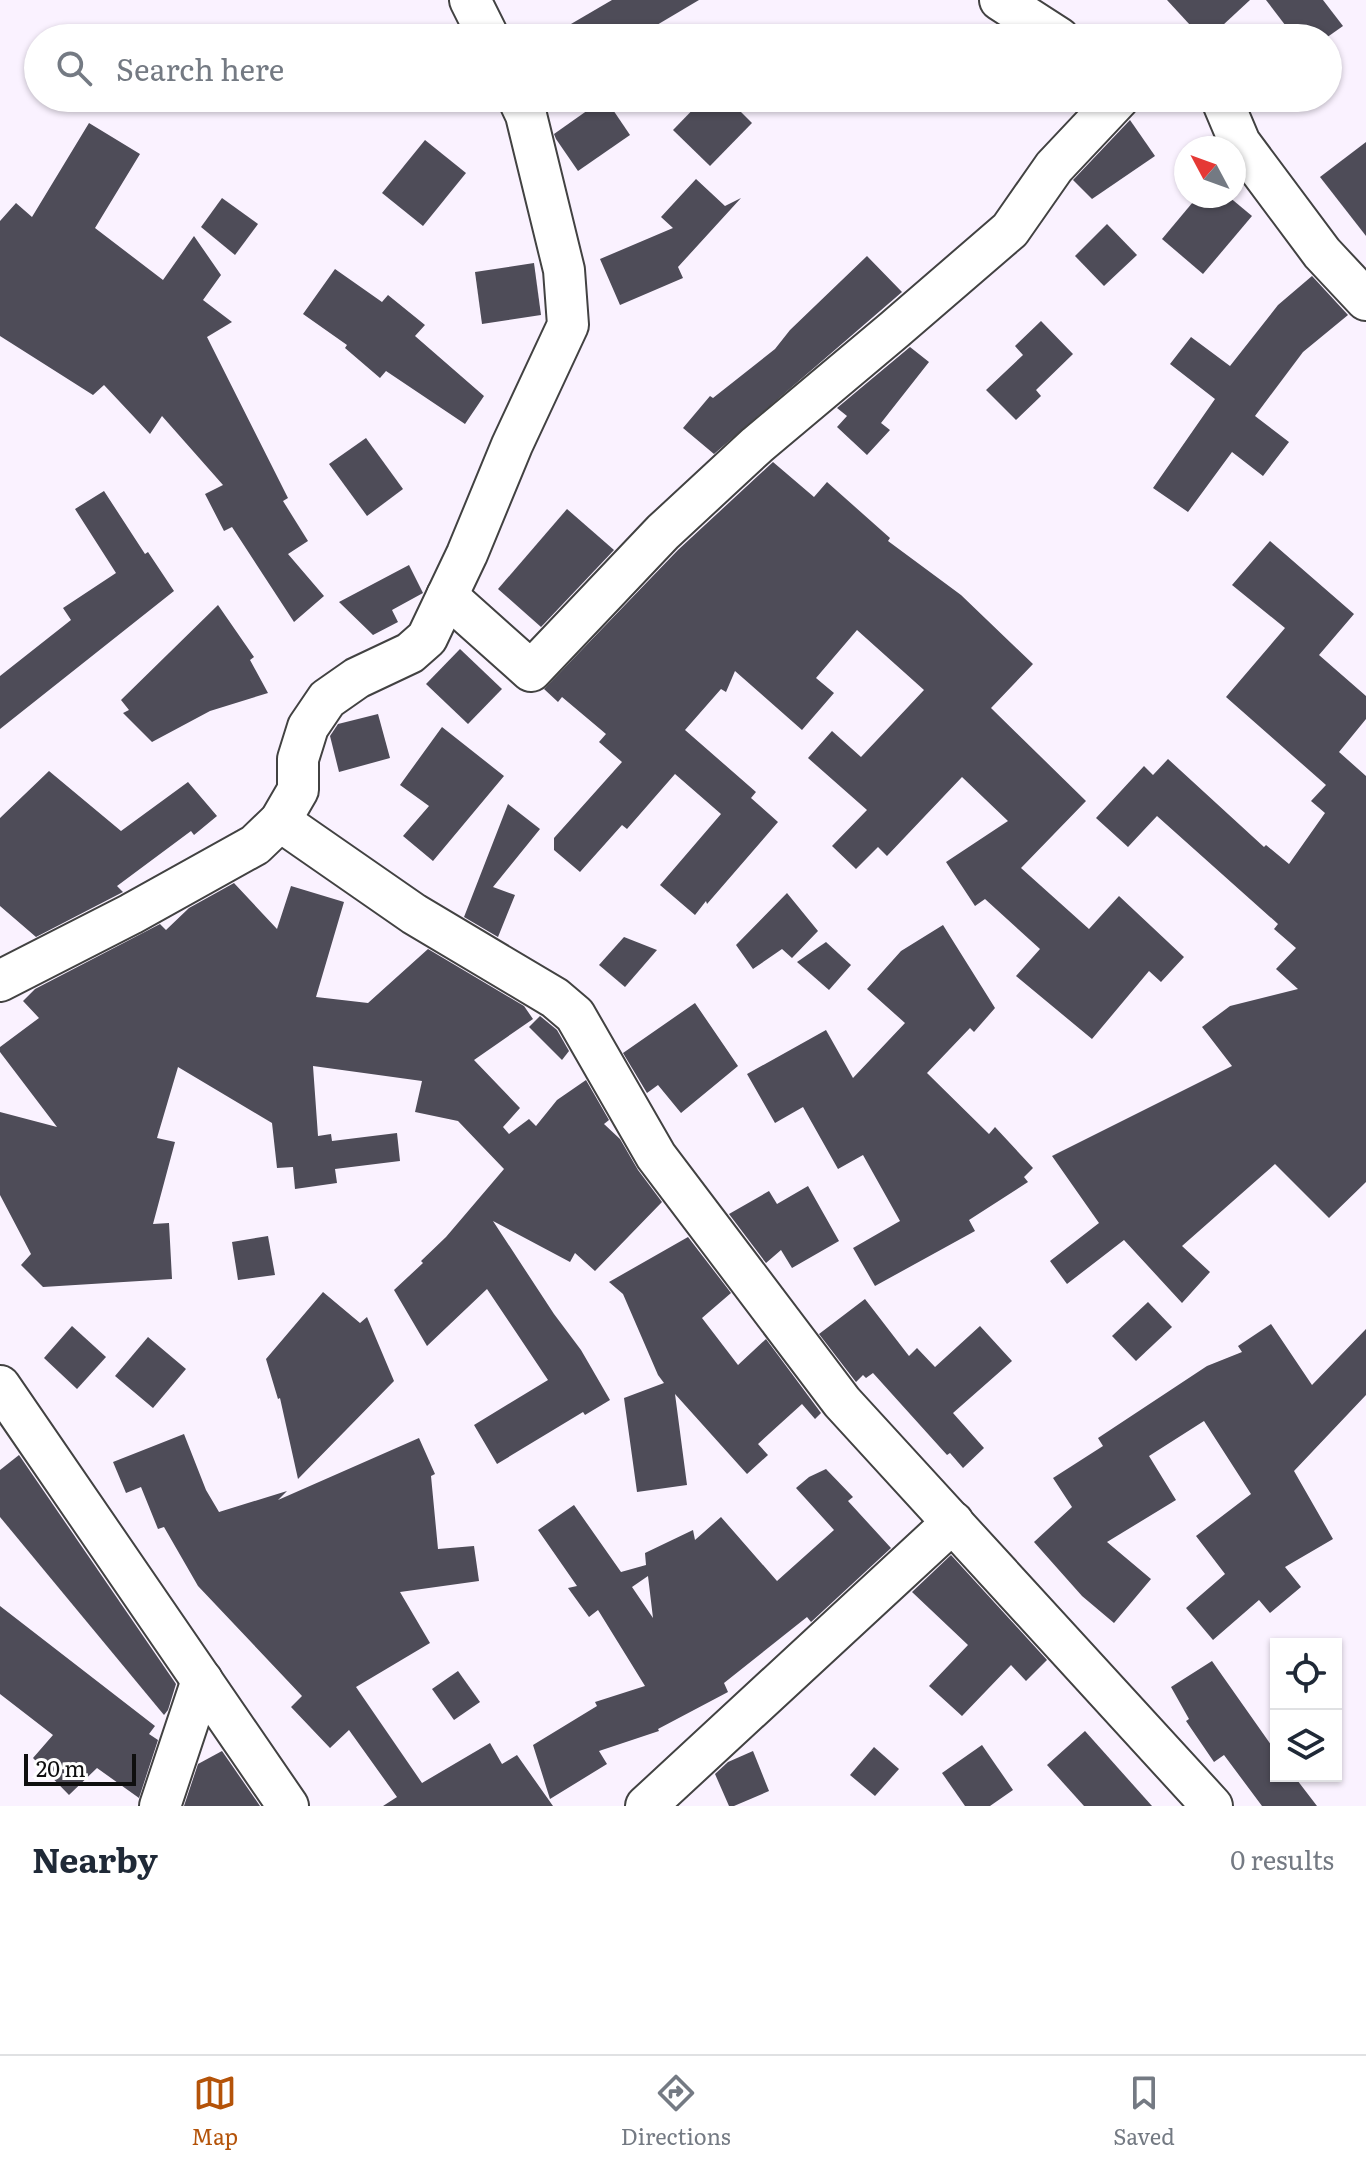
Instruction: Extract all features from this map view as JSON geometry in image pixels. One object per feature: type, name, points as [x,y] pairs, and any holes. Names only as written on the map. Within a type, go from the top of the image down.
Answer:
[{"type":"street","points":[[470,0],[482,24]]},
{"type":"street","points":[[1000,0],[1037,24]]},
{"type":"street","points":[[0,981],[131,914],[255,845],[280,821],[298,790],[298,759],[308,727],[327,699],[357,678],[410,653],[427,638],[568,325],[564,270],[525,112]]},
{"type":"street","points":[[447,596],[531,671],[663,532],[757,445],[1010,230],[1054,167],[1106,112]]},
{"type":"street","points":[[1227,112],[1240,143],[1322,253],[1366,300]]},
{"type":"street","points":[[280,821],[414,914],[555,998],[575,1015],[656,1156],[842,1402],[1212,1806]]},
{"type":"street","points":[[0,1386],[288,1806]]},
{"type":"street","points":[[646,1806],[953,1522]]},
{"type":"street","points":[[160,1806],[202,1680]]},
{"type":"building","points":[[612,0],[699,0],[659,24],[571,24]]},
{"type":"building","points":[[1167,0],[1250,0],[1224,24],[1189,24]]},
{"type":"building","points":[[1266,0],[1323,0],[1341,24],[1284,24]]},
{"type":"building","points":[[585,112],[614,112],[630,135],[578,171],[554,134]]},
{"type":"building","points":[[690,112],[741,112],[752,123],[710,166],[673,130]]},
{"type":"building","points":[[1130,120],[1155,156],[1092,199],[1073,180]]},
{"type":"building","points":[[89,123],[140,154],[95,228],[163,280],[194,236],[221,275],[203,300],[232,322],[207,337],[288,498],[283,501],[308,541],[288,554],[324,596],[294,622],[232,527],[224,531],[205,494],[223,485],[162,416],[150,434],[104,385],[93,395],[0,336],[0,221],[16,203],[32,217]]},
{"type":"building","points":[[425,140],[466,173],[423,226],[382,193]]},
{"type":"building","points":[[1366,142],[1366,236],[1320,177]]},
{"type":"building","points":[[696,179],[725,206],[741,198],[678,267],[683,278],[620,305],[600,259],[673,228],[661,217]]},
{"type":"building","points":[[222,198],[258,224],[235,255],[201,227]]},
{"type":"building","points":[[1188,208],[1242,208],[1252,216],[1203,274],[1162,239]]},
{"type":"building","points":[[1107,224],[1137,255],[1104,286],[1075,256]]},
{"type":"building","points":[[867,256],[902,292],[714,454],[683,428],[710,396],[713,398],[775,349],[790,330]]},
{"type":"building","points":[[534,263],[541,315],[482,324],[475,272]]},
{"type":"building","points":[[335,269],[382,302],[388,295],[425,325],[415,336],[484,396],[465,424],[386,371],[380,378],[345,348],[347,345],[303,314]]},
{"type":"building","points":[[1312,276],[1348,315],[1303,352],[1255,416],[1289,442],[1263,476],[1232,452],[1188,512],[1153,488],[1215,399],[1170,364],[1191,337],[1230,366],[1278,305]]},
{"type":"building","points":[[1041,321],[1073,354],[1036,390],[1041,396],[1016,420],[986,390],[1023,355],[1015,346]]},
{"type":"building","points":[[910,347],[929,362],[881,423],[890,430],[867,455],[837,427],[847,416],[837,408]]},
{"type":"building","points":[[366,438],[403,489],[367,516],[329,464]]},
{"type":"building","points":[[773,462],[814,497],[827,482],[890,538],[888,541],[961,595],[1033,664],[991,708],[1086,801],[1021,868],[1089,929],[1119,896],[1184,957],[1161,982],[1149,971],[1092,1039],[1016,976],[1040,949],[985,899],[975,906],[946,862],[1008,821],[962,777],[887,856],[878,847],[856,869],[832,846],[867,810],[808,758],[832,731],[861,757],[924,690],[857,630],[816,678],[834,693],[802,730],[735,671],[726,692],[721,689],[685,730],[756,792],[751,798],[778,822],[695,915],[660,885],[721,814],[675,774],[627,829],[622,825],[580,872],[554,850],[554,838],[622,762],[599,742],[606,734],[562,697],[558,702],[544,689],[678,550]]},
{"type":"building","points":[[104,491],[145,554],[148,552],[174,591],[0,729],[0,676],[71,620],[63,608],[116,573],[75,509]]},
{"type":"building","points":[[567,509],[614,550],[541,627],[498,589]]},
{"type":"building","points":[[1270,541],[1354,614],[1319,655],[1366,696],[1366,719],[1339,752],[1366,776],[1366,1182],[1329,1218],[1275,1164],[1182,1246],[1210,1272],[1182,1303],[1124,1240],[1067,1284],[1050,1261],[1099,1223],[1052,1156],[1232,1066],[1202,1027],[1230,1006],[1298,989],[1276,969],[1296,948],[1274,929],[1278,924],[1157,816],[1128,847],[1096,818],[1144,766],[1153,775],[1168,759],[1264,847],[1266,845],[1289,864],[1325,813],[1311,801],[1326,785],[1226,697],[1285,628],[1232,585]]},
{"type":"building","points":[[409,565],[423,593],[392,610],[398,622],[373,635],[339,602]]},
{"type":"building","points":[[218,605],[254,657],[250,660],[268,693],[210,711],[152,742],[123,713],[129,710],[121,700]]},
{"type":"building","points":[[460,649],[502,689],[468,724],[426,684]]},
{"type":"building","points":[[378,714],[390,758],[339,772],[330,736],[338,724]]},
{"type":"building","points":[[442,727],[504,776],[433,861],[403,836],[429,806],[400,785]]},
{"type":"building","points":[[49,771],[121,831],[188,782],[217,816],[194,835],[191,831],[117,886],[123,892],[36,937],[0,906],[0,818]]},
{"type":"building","points":[[508,804],[540,829],[493,887],[515,895],[498,937],[464,917]]},
{"type":"building","points":[[234,883],[277,929],[291,886],[344,902],[316,997],[368,1003],[428,949],[524,1006],[533,1019],[474,1060],[520,1108],[503,1127],[509,1134],[529,1119],[536,1126],[557,1100],[586,1080],[609,1120],[604,1124],[620,1139],[662,1202],[595,1271],[575,1253],[570,1262],[493,1221],[581,1350],[610,1400],[585,1415],[583,1412],[497,1464],[474,1425],[548,1380],[487,1289],[427,1346],[394,1290],[423,1263],[421,1261],[446,1237],[504,1169],[458,1121],[415,1112],[422,1081],[313,1066],[318,1136],[331,1134],[332,1141],[397,1133],[400,1161],[335,1169],[337,1183],[295,1189],[293,1167],[277,1168],[272,1123],[178,1067],[157,1138],[175,1142],[153,1224],[169,1223],[172,1279],[43,1287],[21,1265],[31,1254],[0,1195],[0,1112],[57,1127],[0,1052],[0,1047],[39,1018],[23,1001],[35,989],[160,924],[166,930],[189,908]]},
{"type":"building","points":[[787,893],[818,931],[792,958],[782,949],[753,969],[736,945]]},
{"type":"building","points":[[943,925],[995,1008],[974,1032],[970,1028],[927,1073],[989,1134],[995,1127],[1033,1168],[1024,1177],[1028,1182],[969,1220],[975,1231],[875,1286],[853,1248],[900,1221],[863,1155],[838,1169],[803,1107],[775,1123],[747,1074],[826,1030],[853,1078],[905,1023],[867,989],[901,951]]},
{"type":"building","points":[[624,937],[657,950],[625,987],[599,965]]},
{"type":"building","points":[[826,942],[851,965],[829,990],[797,962]]},
{"type":"building","points":[[695,1003],[738,1066],[681,1113],[658,1085],[647,1093],[623,1053]]},
{"type":"building","points":[[540,1016],[557,1030],[569,1051],[562,1060],[529,1027]]},
{"type":"building","points":[[808,1186],[839,1241],[792,1268],[781,1250],[766,1263],[729,1214],[769,1191],[777,1204]]},
{"type":"building","points":[[268,1236],[275,1275],[238,1280],[232,1242]]},
{"type":"building","points":[[688,1237],[731,1293],[702,1318],[738,1365],[766,1339],[821,1413],[815,1419],[802,1404],[758,1444],[768,1455],[747,1474],[675,1394],[687,1485],[637,1492],[624,1398],[664,1383],[623,1294],[609,1282]]},
{"type":"building","points":[[323,1292],[360,1323],[367,1317],[394,1381],[298,1479],[280,1398],[266,1359]]},
{"type":"building","points":[[865,1299],[909,1356],[917,1348],[935,1367],[980,1326],[1012,1361],[953,1413],[984,1448],[963,1468],[950,1453],[947,1455],[873,1373],[866,1378],[863,1375],[856,1382],[819,1334]]},
{"type":"building","points":[[1148,1302],[1172,1327],[1136,1361],[1112,1336]]},
{"type":"building","points":[[1271,1324],[1312,1385],[1366,1329],[1366,1395],[1294,1471],[1333,1539],[1285,1567],[1301,1587],[1270,1613],[1259,1600],[1213,1640],[1186,1608],[1225,1574],[1196,1536],[1251,1494],[1204,1421],[1149,1456],[1176,1500],[1107,1542],[1151,1579],[1114,1623],[1082,1596],[1034,1542],[1072,1507],[1053,1478],[1103,1446],[1098,1438],[1207,1366],[1242,1352],[1238,1346]]},
{"type":"building","points":[[72,1326],[106,1357],[77,1389],[44,1358]]},
{"type":"building","points":[[148,1337],[186,1369],[153,1408],[115,1376]]},
{"type":"building","points":[[184,1434],[206,1490],[219,1512],[287,1491],[278,1500],[419,1438],[435,1474],[431,1476],[438,1549],[474,1546],[479,1581],[400,1592],[430,1643],[356,1687],[422,1783],[490,1743],[502,1764],[517,1755],[553,1806],[383,1806],[397,1797],[349,1730],[330,1748],[291,1707],[302,1696],[198,1586],[164,1527],[158,1529],[141,1487],[126,1493],[113,1462]]},
{"type":"building","points":[[19,1455],[176,1684],[164,1715],[0,1517],[0,1470]]},
{"type":"building","points":[[826,1469],[853,1497],[848,1501],[891,1548],[811,1622],[807,1617],[724,1683],[728,1692],[659,1731],[599,1751],[607,1764],[550,1799],[533,1745],[597,1706],[595,1702],[645,1686],[598,1610],[589,1617],[568,1588],[577,1586],[538,1530],[574,1505],[621,1572],[646,1565],[645,1553],[693,1530],[695,1540],[721,1517],[777,1581],[834,1530],[796,1488]],"holes":[[[648,1576],[653,1618],[632,1587]]]},
{"type":"building","points":[[951,1555],[1047,1660],[1026,1681],[1011,1665],[962,1716],[929,1686],[968,1645],[912,1592]]},
{"type":"building","points":[[0,1606],[155,1726],[149,1734],[158,1740],[139,1798],[97,1768],[69,1795],[33,1758],[53,1735],[0,1694]]},
{"type":"building","points":[[1212,1661],[1270,1743],[1270,1782],[1299,1782],[1317,1806],[1262,1806],[1224,1755],[1214,1762],[1186,1721],[1189,1719],[1171,1687]]},
{"type":"building","points":[[458,1671],[480,1702],[454,1720],[432,1689]]},
{"type":"building","points":[[1085,1731],[1152,1806],[1084,1806],[1047,1765]]},
{"type":"building","points":[[982,1745],[1013,1790],[990,1806],[965,1806],[942,1773]]},
{"type":"building","points":[[874,1747],[899,1769],[875,1796],[850,1775]]},
{"type":"building","points":[[222,1751],[260,1806],[184,1806],[198,1764]]},
{"type":"building","points":[[753,1751],[769,1791],[729,1806],[715,1774],[728,1762]]}]
